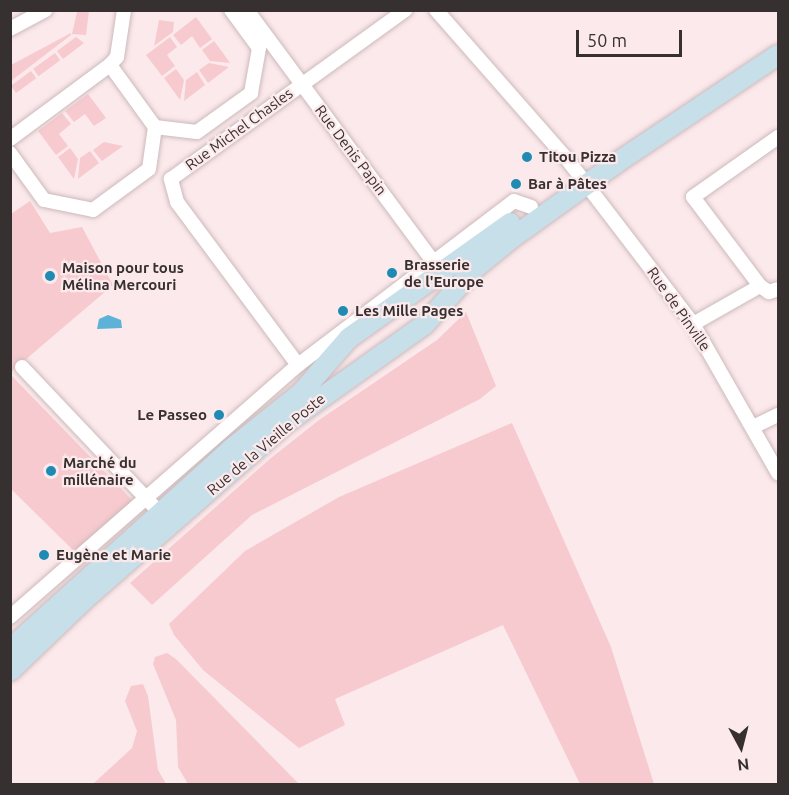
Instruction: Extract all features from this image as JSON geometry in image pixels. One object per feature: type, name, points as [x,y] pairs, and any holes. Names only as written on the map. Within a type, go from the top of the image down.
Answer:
[{"type":"main road","name":"Rue de la Vieille Poste","points":[[10,671],[85,599],[286,423],[424,324],[474,269],[586,184],[778,55]]},
{"type":"main road","name":"Rue de la Vieille Poste","points":[[12,645],[89,579],[160,513],[301,393],[349,339],[404,296],[441,261],[531,207],[552,191],[586,184]]},
{"type":"street","points":[[10,29],[45,10]]},
{"type":"street","points":[[10,139],[110,65],[117,57],[124,10]]},
{"type":"street","points":[[155,127],[197,132],[252,93],[259,48],[231,10]]},
{"type":"street","name":"Rue Denis Papin","points":[[247,10],[441,261]]},
{"type":"street","name":"Rue Michel Chasles","points":[[297,365],[177,202],[170,184],[183,170],[405,10]]},
{"type":"street","name":"Rue de Pinville","points":[[436,10],[586,184],[693,324],[778,473]]},
{"type":"street","points":[[10,153],[44,200],[93,210],[149,169],[155,127],[110,65]]},
{"type":"street","points":[[778,137],[694,194],[760,286],[769,292],[778,289]]},
{"type":"street","name":"Rue de la Vieille Poste","points":[[10,617],[297,365],[441,261]]},
{"type":"street","points":[[693,324],[760,286]]},
{"type":"street","name":"Rue de la Vieille Poste","points":[[297,365],[320,372]]},
{"type":"street","name":"Rue de la Vieille Poste","points":[[297,365],[301,393]]},
{"type":"street","points":[[22,367],[160,513]]},
{"type":"street","points":[[753,428],[778,415]]},
{"type":"street","points":[[72,561],[89,579]]},
{"type":"shaded area","points":[[89,11],[86,35],[72,34],[77,12]]},
{"type":"shaded area","points":[[196,17],[212,39],[200,48],[192,36],[181,45],[173,35]]},
{"type":"shaded area","points":[[159,20],[174,22],[173,32],[154,46]]},
{"type":"shaded area","points":[[71,33],[71,35],[11,81],[11,65]]},
{"type":"shaded area","points":[[76,37],[84,43],[63,59],[57,51]]},
{"type":"shaded area","points":[[170,37],[177,47],[167,55],[175,66],[162,76],[146,55]]},
{"type":"shaded area","points":[[214,41],[230,63],[210,61],[202,50]]},
{"type":"shaded area","points":[[55,53],[60,60],[38,76],[33,69]]},
{"type":"shaded area","points":[[209,63],[229,67],[208,83],[199,70]]},
{"type":"shaded area","points":[[176,69],[184,80],[180,100],[164,78]]},
{"type":"shaded area","points":[[31,71],[36,78],[16,93],[11,86]]},
{"type":"shaded area","points":[[197,72],[205,85],[184,101],[186,80]]},
{"type":"shaded area","points":[[88,94],[106,118],[94,126],[85,114],[74,122],[65,111]]},
{"type":"shaded area","points":[[62,113],[71,124],[59,134],[68,146],[56,155],[38,131]]},
{"type":"shaded area","points":[[104,142],[123,146],[102,161],[93,150]]},
{"type":"shaded area","points":[[70,148],[78,159],[74,179],[58,157]]},
{"type":"shaded area","points":[[90,151],[99,163],[78,179],[80,158]]},
{"type":"shaded area","points":[[30,201],[50,233],[82,227],[113,285],[11,372],[11,214]]},
{"type":"shaded area","points":[[466,312],[496,386],[480,399],[252,515],[152,605],[130,583],[271,458],[319,420],[437,340]]},
{"type":"shaded area","points":[[10,374],[134,502],[76,553],[11,489]]},
{"type":"shaded area","points":[[512,423],[611,647],[654,784],[580,784],[503,625],[335,699],[345,725],[299,748],[203,670],[174,635],[169,624],[245,551],[339,497]]},
{"type":"shaded area","points":[[167,653],[176,659],[299,784],[188,784],[178,767],[176,720],[153,664],[155,657]]},
{"type":"shaded area","points":[[143,684],[148,696],[158,770],[166,784],[93,784],[132,748],[137,731],[125,701],[131,686]]},
{"type":"water","points":[[108,315],[121,320],[122,328],[97,329],[99,319]]},
{"type":"place","name":"Titou Pizza","points":[[527,157]]},
{"type":"place","name":"Bar à Pâtes","points":[[516,184]]},
{"type":"place","name":"Brasserie de l'Europe","points":[[392,273]]},
{"type":"place","name":"Maison pour tous Mélina Mercouri","points":[[50,276]]},
{"type":"place","name":"Les Mille Pages","points":[[343,311]]},
{"type":"place","name":"Le Passeo","points":[[219,415]]},
{"type":"place","name":"Marché du millénaire","points":[[51,471]]},
{"type":"place","name":"Eugène et Marie","points":[[44,555]]}]
